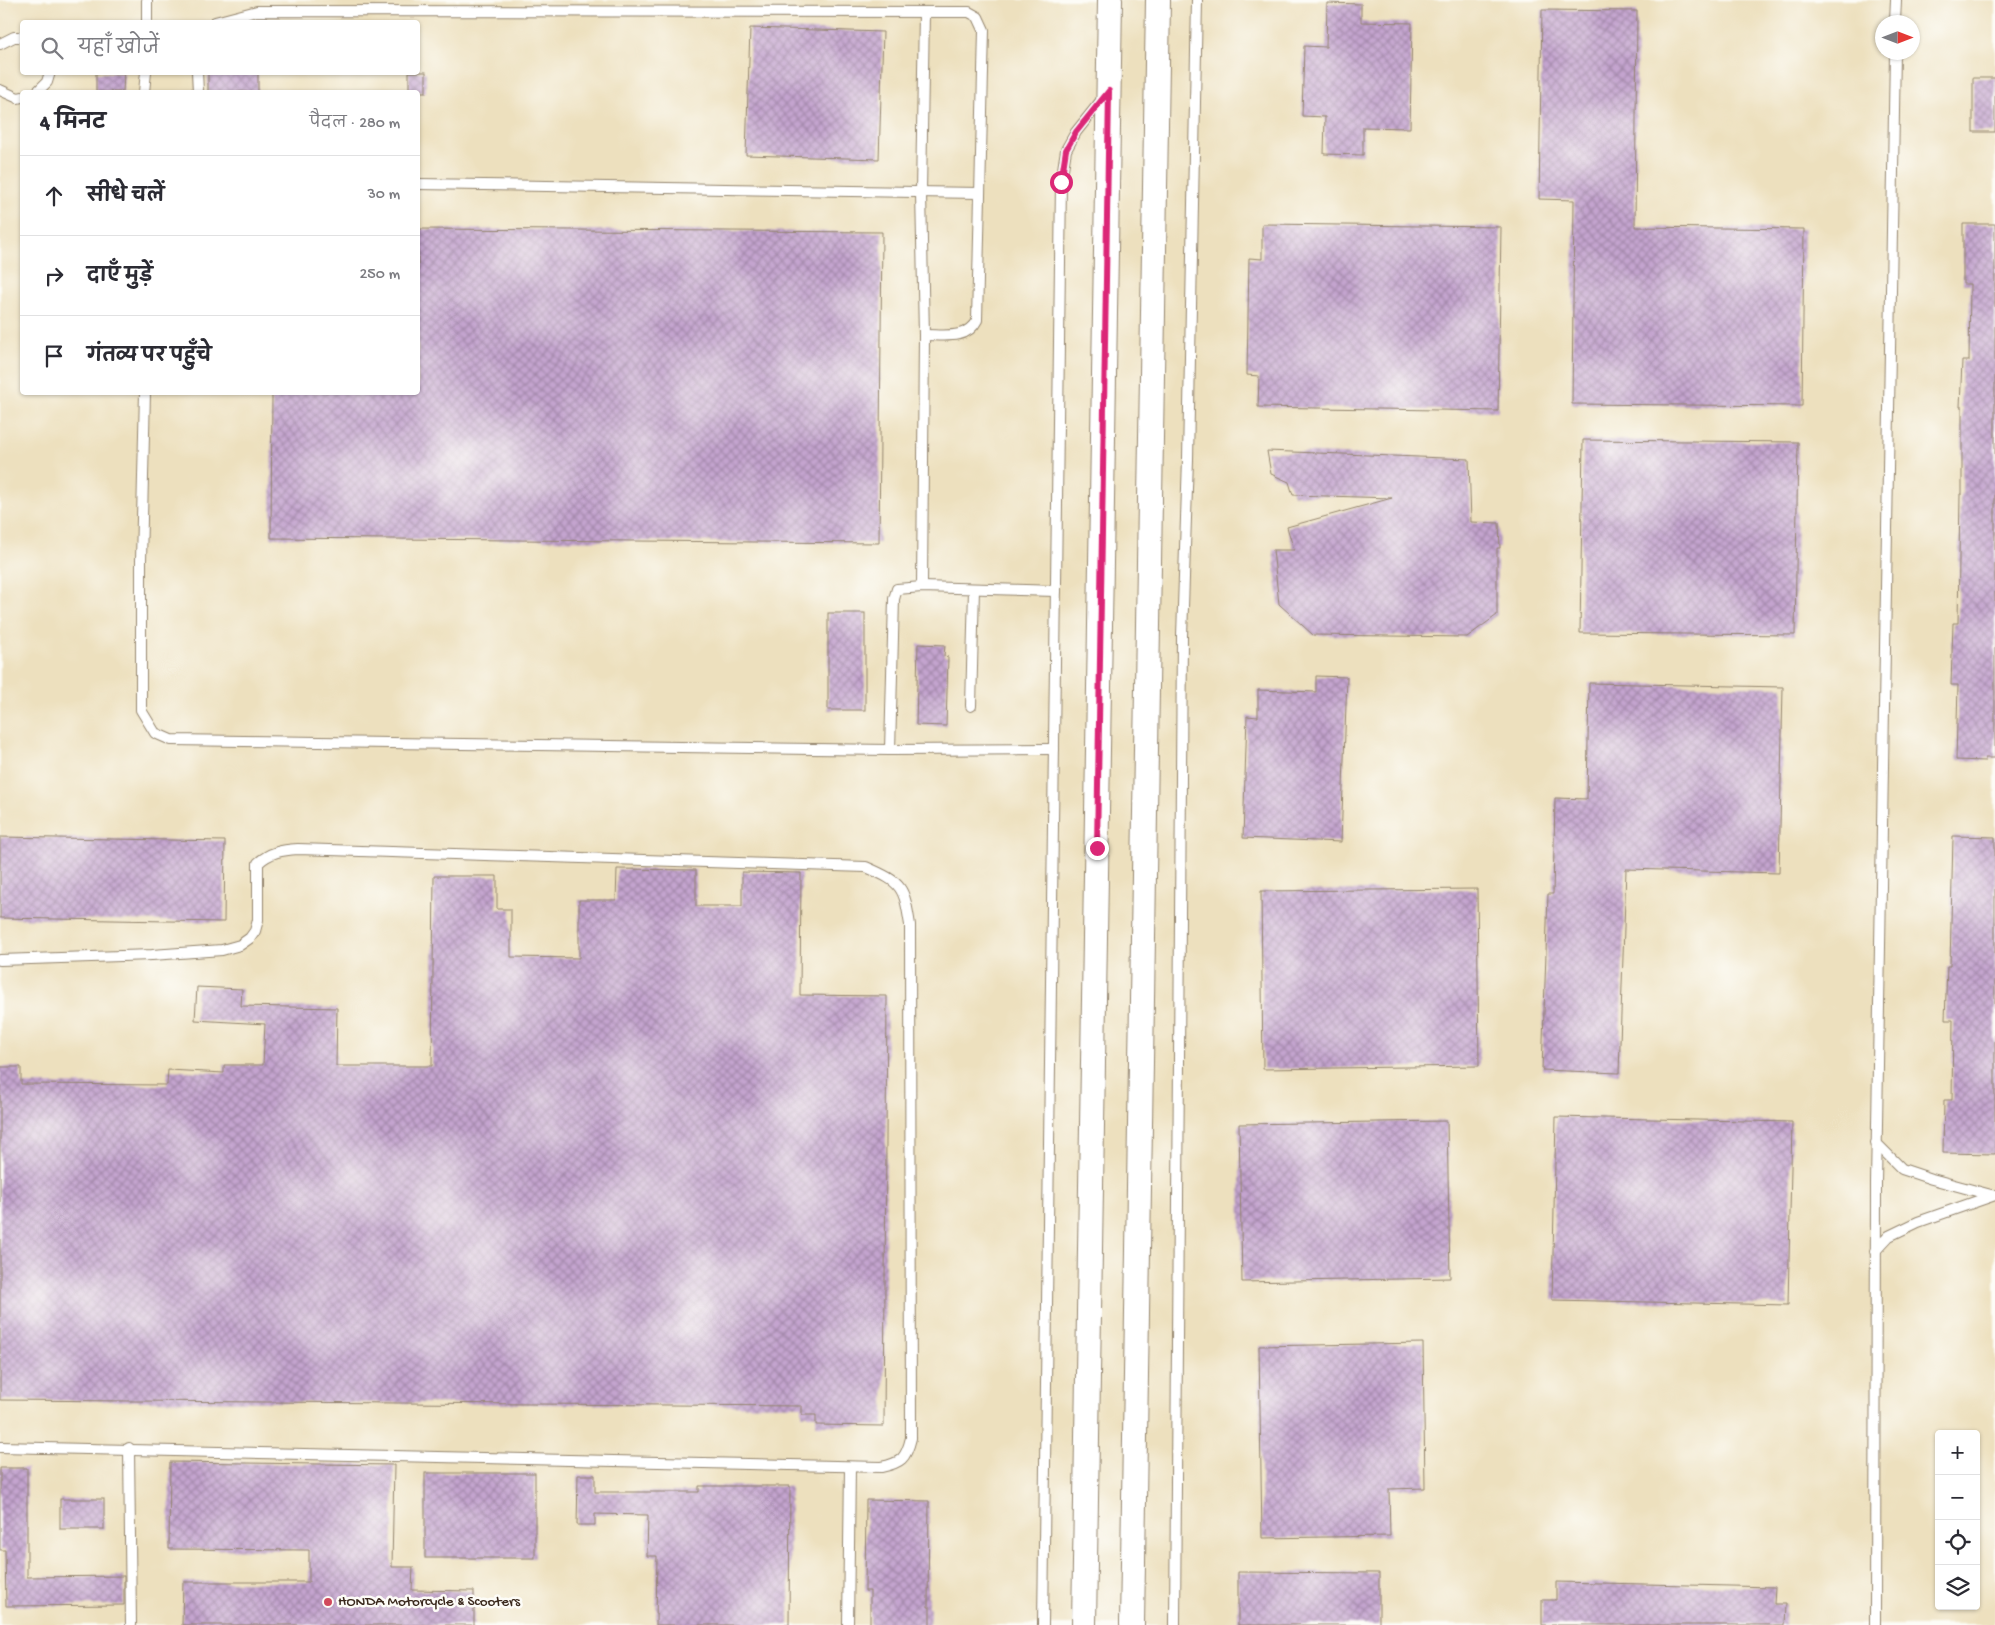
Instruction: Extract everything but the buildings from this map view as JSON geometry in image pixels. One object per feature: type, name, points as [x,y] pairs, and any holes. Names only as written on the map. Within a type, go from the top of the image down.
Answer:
[{"type":"street","points":[[1084,1625],[1110,0]]},
{"type":"street","points":[[1132,1625],[1158,0]]},
{"type":"lane","points":[[147,0],[147,20]]},
{"type":"lane","points":[[1175,1625],[1182,636],[1188,449],[1197,0]]},
{"type":"lane","points":[[1895,15],[1896,0]]},
{"type":"lane","points":[[224,20],[257,12],[969,12],[978,17],[984,30],[976,320],[972,329],[963,334],[924,336]]},
{"type":"lane","points":[[922,587],[924,336],[921,193],[924,12]]},
{"type":"lane","points":[[0,44],[14,37],[20,37]]},
{"type":"lane","points":[[1875,1625],[1876,1143],[1895,60]]},
{"type":"lane","points":[[39,90],[47,82],[49,75]]},
{"type":"lane","points":[[144,90],[146,75]]},
{"type":"lane","points":[[197,75],[198,90]]},
{"type":"lane","points":[[1043,1625],[1061,182],[1066,150],[1076,132],[1109,91]]},
{"type":"lane","points":[[0,92],[20,98]]},
{"type":"lane","points":[[420,184],[980,193]]},
{"type":"lane","points":[[145,395],[141,560],[142,710],[155,733],[170,740],[890,750],[1054,749]]},
{"type":"lane","points":[[890,750],[894,599],[897,589],[922,587],[1056,591]]},
{"type":"lane","points":[[970,706],[974,589]]},
{"type":"lane","points":[[0,960],[152,955],[222,950],[240,945],[250,938],[255,931],[258,920],[258,863],[265,856],[279,850],[298,849],[866,867],[891,878],[905,896],[910,925],[911,1438],[903,1459],[881,1467],[129,1448],[0,1447]]},
{"type":"lane","points":[[1876,1143],[1902,1169],[1993,1195]]},
{"type":"lane","points":[[1875,1251],[1889,1236],[1918,1222],[1993,1195]]},
{"type":"lane","points":[[129,1448],[131,1625]]},
{"type":"lane","points":[[848,1625],[850,1467]]},
{"type":"place","name":"HONDA Motorcycle & Scooters","points":[[328,1602]]},
{"type":"route","points":[[1061,182],[1066,150],[1076,132],[1109,91],[1097,848]]}]
